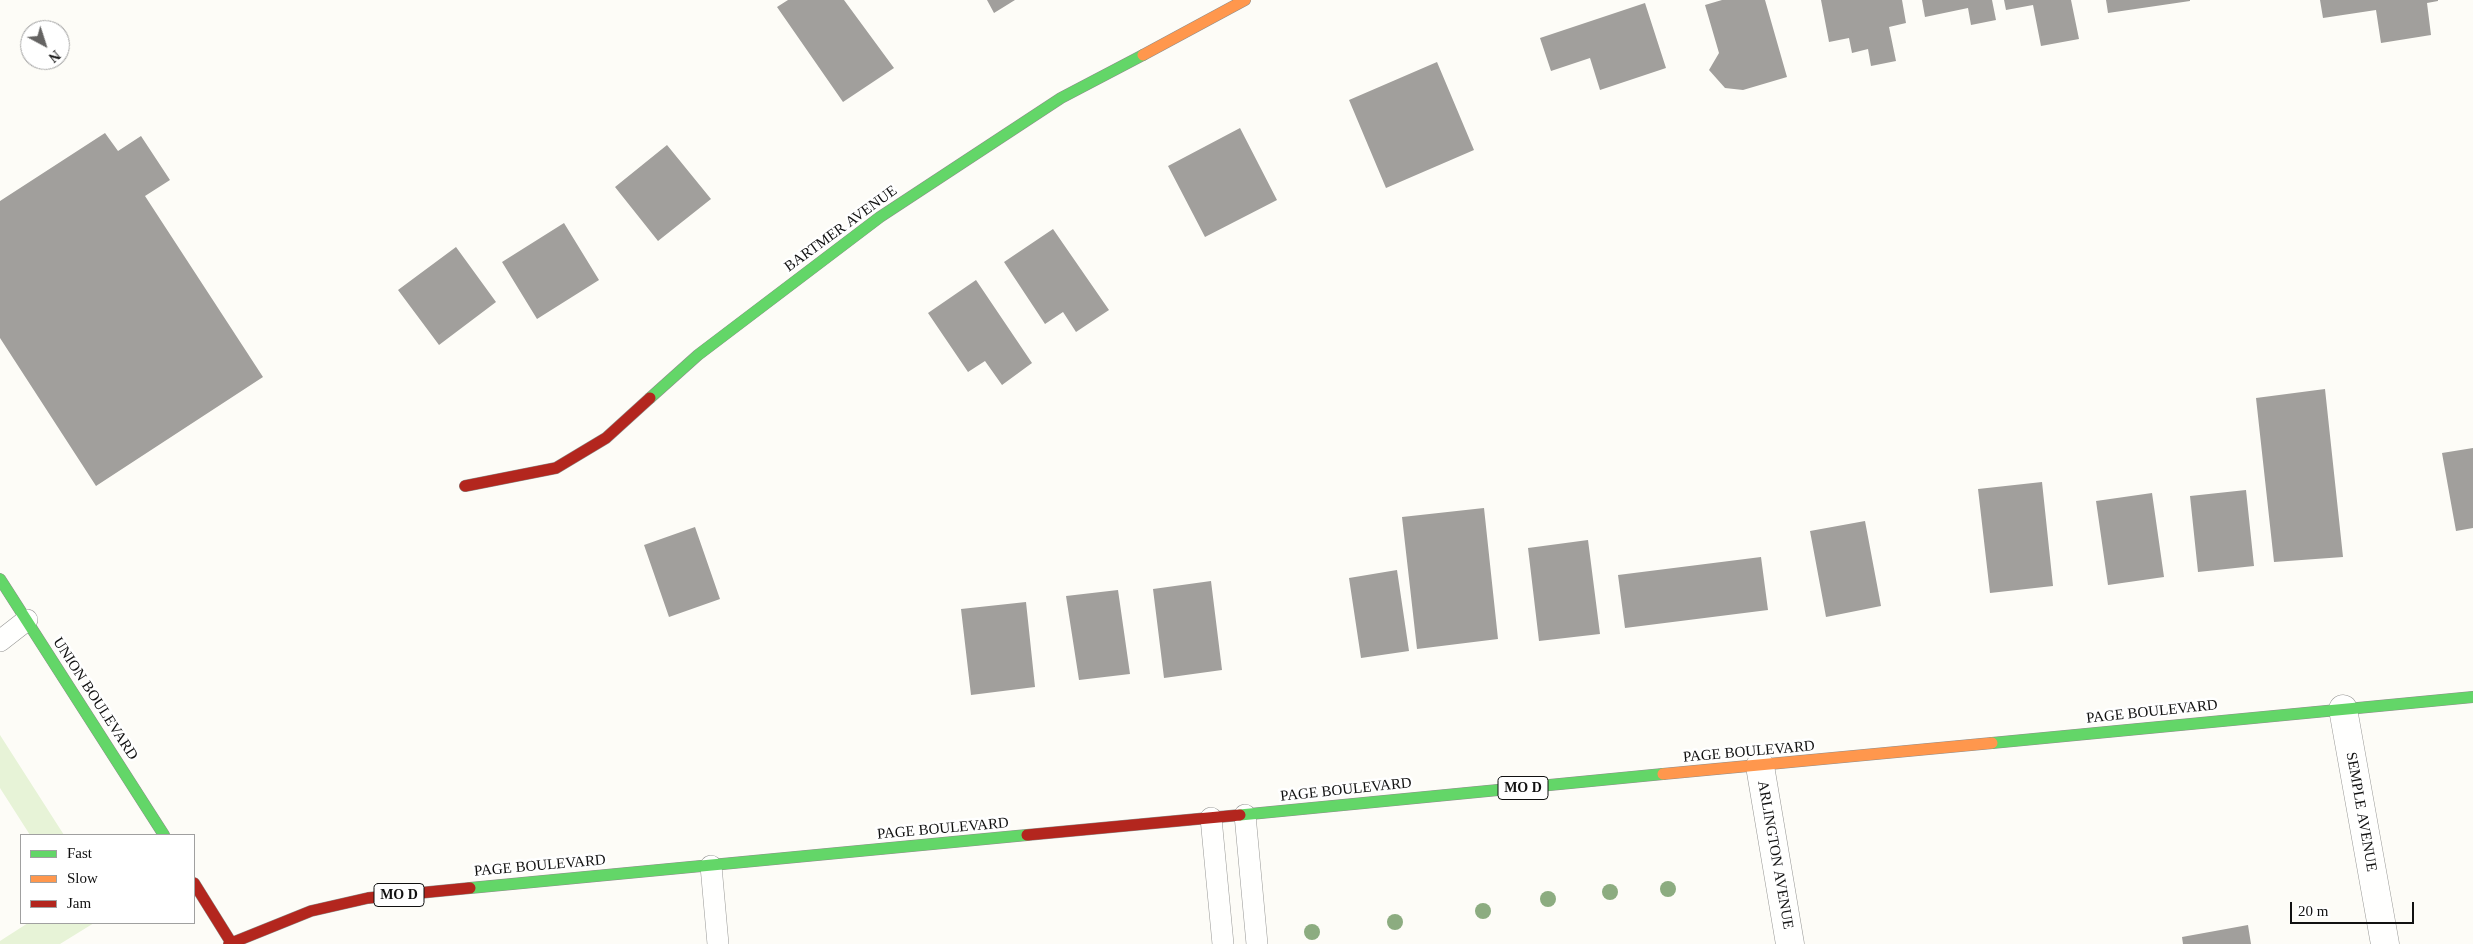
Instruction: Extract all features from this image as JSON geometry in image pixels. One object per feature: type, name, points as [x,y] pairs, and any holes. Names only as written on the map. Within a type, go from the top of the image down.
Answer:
[{"type":"main road","name":"BARTMER AVENUE","points":[[465,486],[556,468],[606,438],[698,355],[880,217],[1062,98],[1245,0]]},
{"type":"main road","name":"UNION BOULEVARD","points":[[0,579],[163,834]]},
{"type":"main road","name":"PAGE BOULEVARD","points":[[231,944],[311,911],[368,898],[2473,697]]},
{"type":"main road","points":[[195,885],[231,944]]},
{"type":"street","name":"SEMPLE AVENUE","points":[[2343,709],[2385,944]]},
{"type":"street","name":"ARLINGTON AVENUE","points":[[1760,766],[1790,944]]},
{"type":"lane","points":[[0,641],[27,620]]},
{"type":"lane","points":[[1245,815],[1257,944]]},
{"type":"lane","points":[[1211,818],[1223,944]]},
{"type":"lane","points":[[710,866],[718,944]]},
{"type":"green space","points":[[0,735],[63,834],[29,834],[0,788]]},
{"type":"green space","points":[[26,924],[92,924],[60,944],[0,944],[0,941]]},
{"type":"building","points":[[788,0],[844,0],[894,68],[843,102],[777,7]]},
{"type":"building","points":[[987,0],[1015,0],[994,13]]},
{"type":"building","points":[[1722,0],[1765,0],[1787,77],[1743,90],[1725,88],[1709,70],[1719,53],[1705,5]]},
{"type":"building","points":[[1821,0],[1902,0],[1906,23],[1889,27],[1896,61],[1871,66],[1868,49],[1852,53],[1849,38],[1829,42]]},
{"type":"building","points":[[1922,0],[1992,0],[1996,20],[1971,25],[1968,8],[1925,17]]},
{"type":"building","points":[[2004,0],[2071,0],[2079,39],[2041,46],[2033,5],[2006,10]]},
{"type":"building","points":[[2106,0],[2190,0],[2190,1],[2108,13]]},
{"type":"building","points":[[2320,0],[2438,1],[2427,3],[2431,35],[2381,43],[2376,10],[2323,18]]},
{"type":"building","points":[[1645,3],[1666,68],[1600,90],[1590,58],[1551,71],[1540,38]]},
{"type":"building","points":[[1437,62],[1474,150],[1386,188],[1349,100]]},
{"type":"building","points":[[1240,128],[1277,200],[1205,237],[1168,166]]},
{"type":"building","points":[[105,133],[118,151],[141,136],[170,180],[145,196],[263,377],[96,486],[0,338],[0,201]]},
{"type":"building","points":[[667,145],[711,199],[658,241],[615,187]]},
{"type":"building","points":[[564,223],[599,280],[537,319],[502,262]]},
{"type":"building","points":[[1053,229],[1109,310],[1076,332],[1063,312],[1045,324],[1004,262]]},
{"type":"building","points":[[456,247],[496,302],[439,345],[398,290]]},
{"type":"building","points":[[976,280],[1032,363],[1002,385],[985,361],[968,372],[928,313]]},
{"type":"building","points":[[2325,389],[2343,557],[2274,562],[2256,398]]},
{"type":"building","points":[[2473,448],[2473,528],[2456,531],[2442,453]]},
{"type":"building","points":[[2042,482],[2053,586],[1990,593],[1978,489]]},
{"type":"building","points":[[2246,490],[2254,566],[2198,572],[2190,496]]},
{"type":"building","points":[[2152,493],[2164,577],[2108,585],[2096,501]]},
{"type":"building","points":[[1484,508],[1498,639],[1417,649],[1402,517]]},
{"type":"building","points":[[1865,521],[1881,606],[1826,617],[1810,531]]},
{"type":"building","points":[[695,527],[720,599],[669,617],[644,545]]},
{"type":"building","points":[[1588,540],[1600,634],[1539,641],[1528,548]]},
{"type":"building","points":[[1761,557],[1768,610],[1625,628],[1618,575]]},
{"type":"building","points":[[1397,570],[1409,651],[1361,658],[1349,578]]},
{"type":"building","points":[[1211,581],[1222,670],[1164,678],[1153,589]]},
{"type":"building","points":[[1118,590],[1130,674],[1079,680],[1066,596]]},
{"type":"building","points":[[1026,602],[1035,687],[971,695],[961,609]]},
{"type":"building","points":[[2248,925],[2251,944],[2183,944],[2182,937]]},
{"type":"traffic: fast","points":[[650,398],[698,355],[880,217],[1061,98],[1143,55]]},
{"type":"traffic: fast","points":[[0,579],[163,834]]},
{"type":"traffic: fast","points":[[1992,743],[2473,697]]},
{"type":"traffic: fast","points":[[1240,815],[1663,774]]},
{"type":"traffic: fast","points":[[470,888],[1027,835]]},
{"type":"traffic: slow","points":[[1143,55],[1245,0]]},
{"type":"traffic: slow","points":[[1663,774],[1992,743]]},
{"type":"traffic: jam","points":[[465,486],[556,468],[606,438],[650,398]]},
{"type":"traffic: jam","points":[[1027,835],[1240,815]]},
{"type":"traffic: jam","points":[[195,885],[232,944]]},
{"type":"traffic: jam","points":[[229,944],[311,911],[368,898],[470,888]]}]
